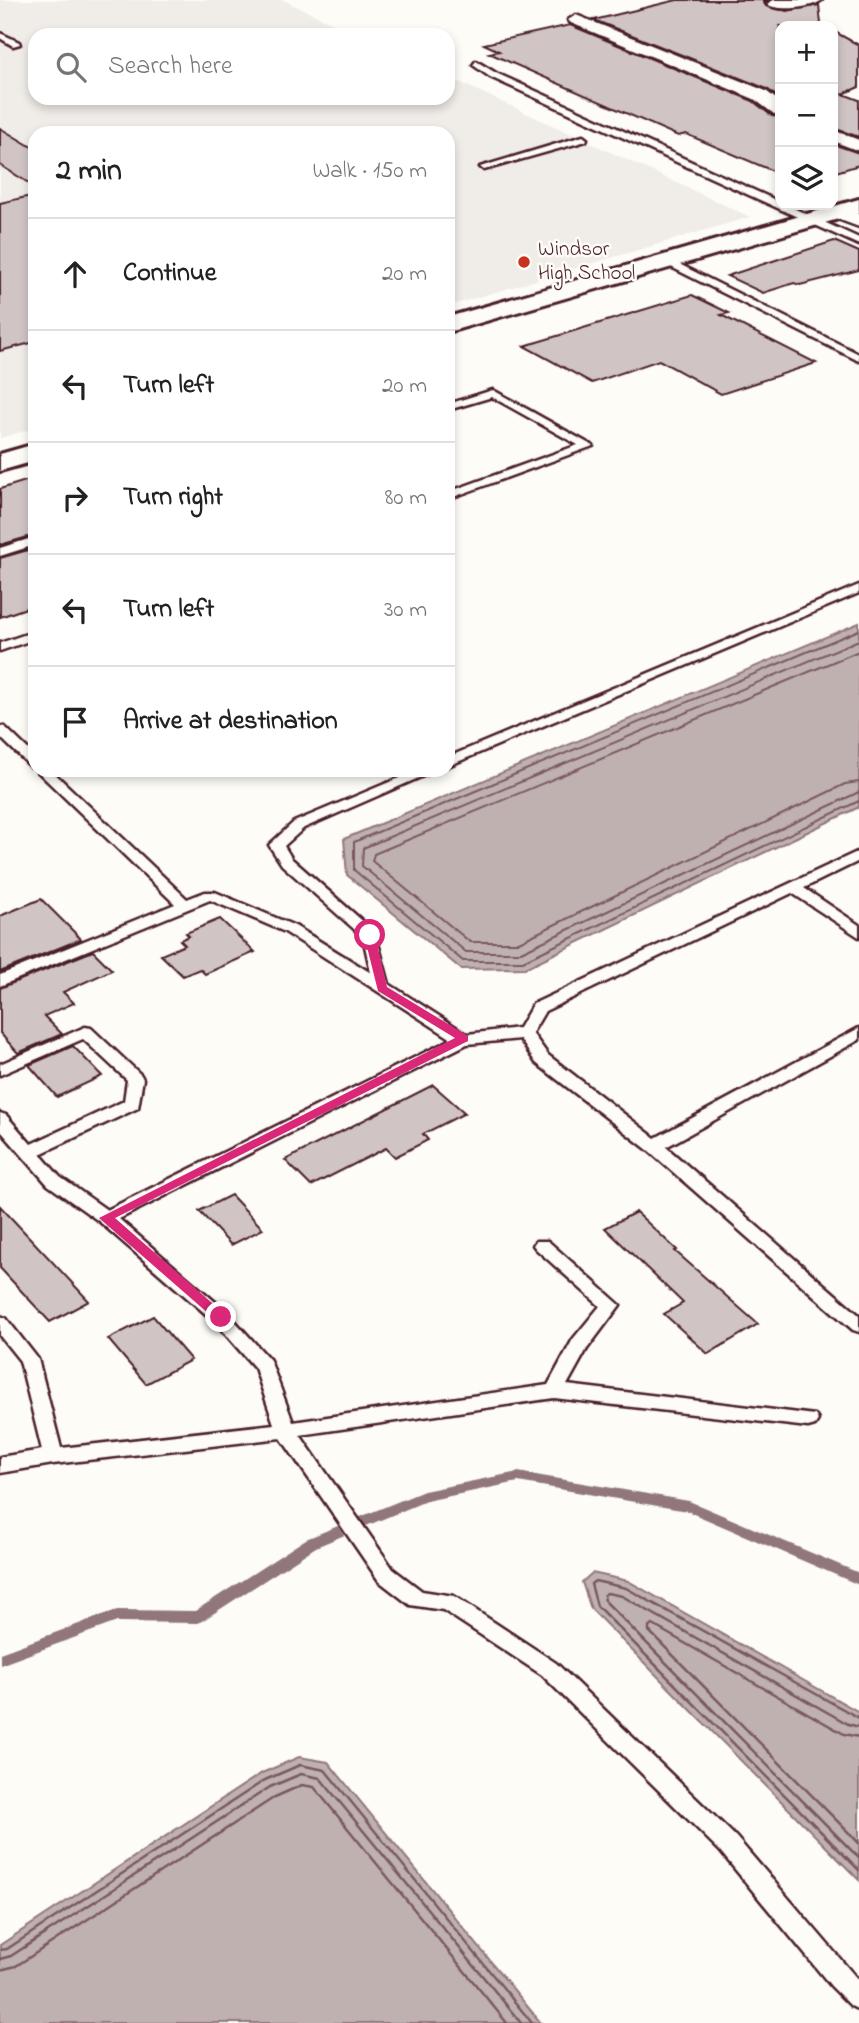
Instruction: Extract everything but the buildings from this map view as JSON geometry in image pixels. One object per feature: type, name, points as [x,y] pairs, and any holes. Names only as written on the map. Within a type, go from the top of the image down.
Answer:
[{"type":"main road","points":[[455,323],[666,261],[852,213]]},
{"type":"main road","points":[[0,463],[28,454]]},
{"type":"street","points":[[775,4],[814,0]]},
{"type":"street","points":[[576,20],[760,95],[775,106]]},
{"type":"street","points":[[838,137],[859,146]]},
{"type":"lane","points":[[0,35],[16,44]]},
{"type":"lane","points":[[475,63],[505,81],[859,242]]},
{"type":"lane","points":[[484,167],[583,139]]},
{"type":"lane","points":[[666,261],[859,358]]},
{"type":"lane","points":[[455,405],[493,393],[587,446],[455,493]]},
{"type":"lane","points":[[0,552],[28,543]]},
{"type":"lane","points":[[455,759],[859,589]]},
{"type":"lane","points":[[0,647],[28,637]]},
{"type":"lane","points":[[0,730],[28,756]]},
{"type":"lane","points":[[50,777],[185,906]]},
{"type":"lane","points":[[382,989],[370,935],[287,862],[276,845],[299,825],[413,777]]},
{"type":"lane","points":[[524,1034],[539,1008],[859,855]]},
{"type":"lane","points":[[793,887],[859,932]]},
{"type":"lane","points":[[0,981],[210,895],[279,924],[464,1039]]},
{"type":"lane","points":[[0,1070],[85,1031],[135,1079],[132,1104],[29,1152]]},
{"type":"lane","points":[[654,1146],[859,1033]]},
{"type":"lane","points":[[106,1218],[464,1039],[524,1034]]},
{"type":"lane","points":[[524,1034],[542,1059],[654,1146],[859,1325]]},
{"type":"lane","points":[[0,1118],[54,1181],[106,1218],[221,1317],[263,1365],[286,1430],[386,1575],[417,1599],[447,1602],[549,1670],[728,1844],[839,1978],[859,1998]]},
{"type":"lane","points":[[542,1245],[611,1305],[580,1344],[554,1391]]},
{"type":"lane","points":[[0,1324],[29,1359],[53,1457]]},
{"type":"lane","points":[[0,1465],[286,1430],[554,1391],[808,1420]]},
{"type":"shaded area","name":"Windsor High School","points":[[0,0],[283,0],[343,28],[28,28],[28,105],[455,105],[455,80],[750,217],[455,304],[455,126],[28,126],[28,430],[0,438]]},
{"type":"water","points":[[859,623],[859,807],[525,968],[461,969],[347,875],[344,839]]},
{"type":"water","points":[[592,1573],[628,1581],[859,1712],[859,1880],[591,1609],[582,1582]]},
{"type":"water","points":[[299,1757],[328,1762],[541,2023],[0,2023],[0,1945],[262,1773]]},
{"type":"waterway","points":[[0,1659],[117,1616],[197,1617],[311,1543],[424,1496],[518,1477],[689,1506],[859,1579]]},
{"type":"place","name":"Windsor High School","points":[[524,262]]},
{"type":"route","points":[[221,1317],[106,1218],[376,1080],[464,1039],[382,989],[370,935]]}]
